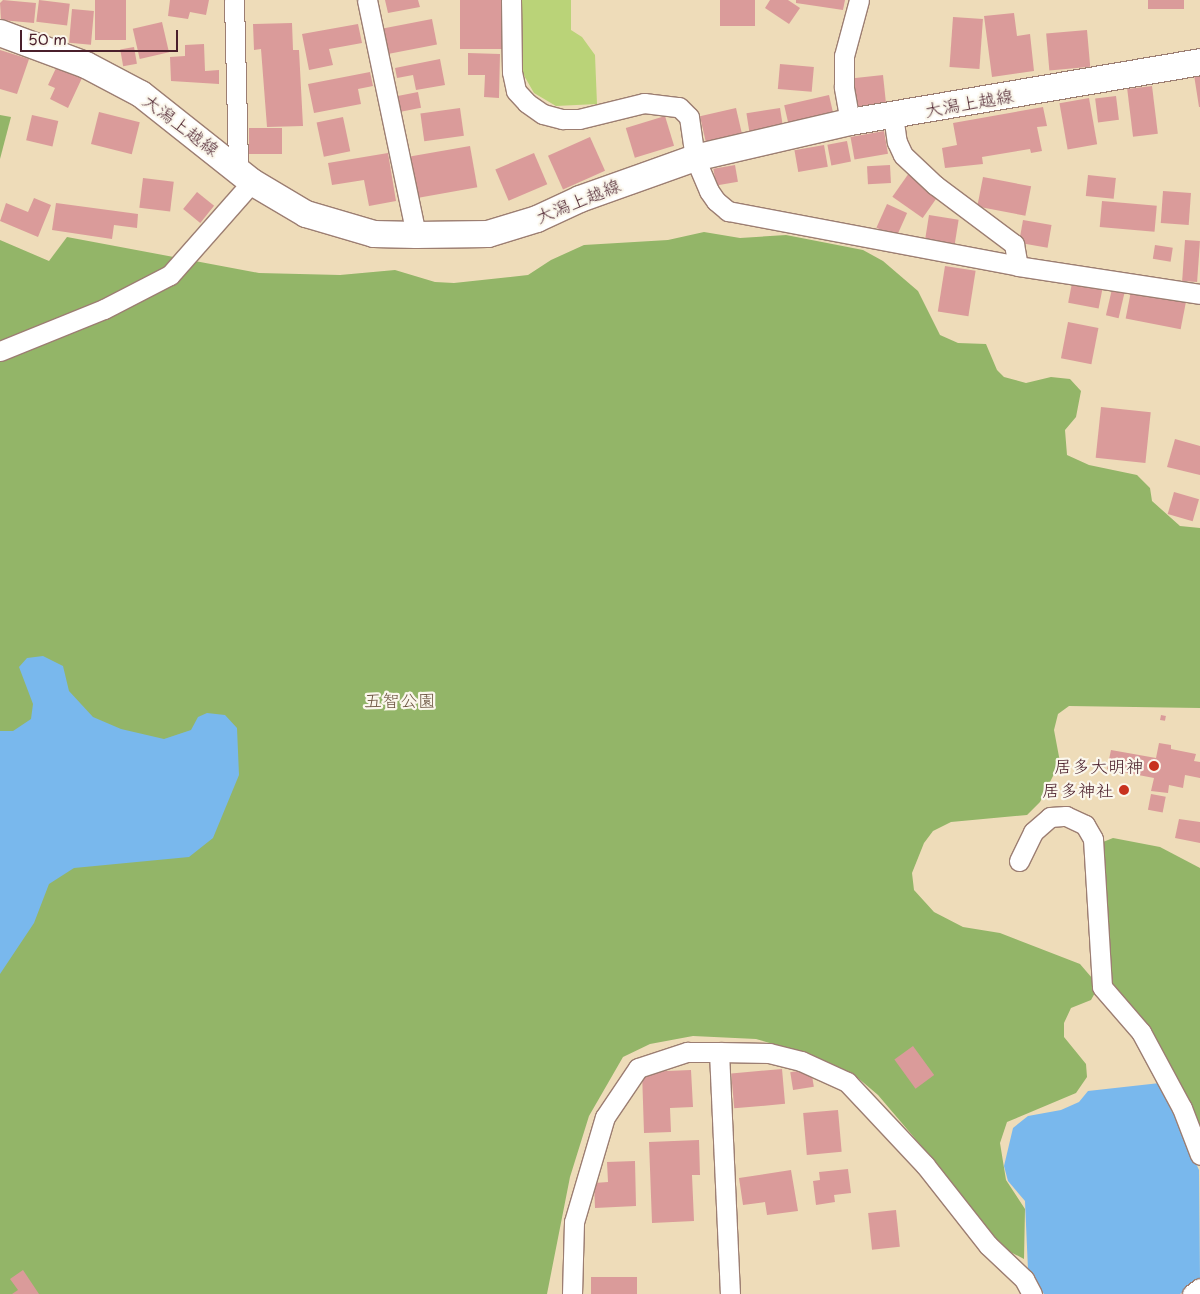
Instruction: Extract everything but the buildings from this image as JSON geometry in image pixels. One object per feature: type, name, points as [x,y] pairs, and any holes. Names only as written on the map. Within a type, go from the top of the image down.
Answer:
[{"type":"main road","name":"大潟上越線","points":[[0,33],[86,65],[141,94],[245,175],[306,214],[374,234],[488,234],[537,219],[580,199],[695,158],[850,122],[1200,62]]},
{"type":"street","points":[[0,351],[104,309],[170,275],[245,175],[234,0]]},
{"type":"street","points":[[367,0],[416,235]]},
{"type":"street","points":[[511,0],[512,72],[516,91],[527,102],[543,114],[580,119],[644,103],[679,107],[689,117],[695,158],[716,202],[728,211],[1018,266],[1200,294]]},
{"type":"street","points":[[850,122],[844,87],[844,56],[859,0]]},
{"type":"street","points":[[893,115],[897,142],[903,155],[935,185],[1014,244],[1018,266]]},
{"type":"street","points":[[1019,860],[1033,832],[1050,817],[1066,816],[1085,825],[1093,839],[1102,987],[1140,1032],[1182,1108],[1200,1155]]},
{"type":"street","points":[[572,1294],[574,1222],[583,1181],[605,1117],[621,1090],[638,1068],[664,1057],[687,1052],[768,1052],[801,1061],[847,1082],[925,1165],[988,1245],[1024,1279],[1032,1294]]},
{"type":"street","points":[[719,1052],[730,1294]]},
{"type":"street","points":[[1192,1294],[1200,1288]]},
{"type":"green space","points":[[521,0],[571,0],[571,30],[582,37],[595,55],[597,104],[556,106],[534,93],[522,72]]},
{"type":"green space","points":[[0,115],[11,117],[0,159]]},
{"type":"green space","name":"五智公園","points":[[704,232],[740,238],[786,235],[863,250],[883,261],[918,291],[940,335],[958,343],[986,344],[997,370],[1004,377],[1026,383],[1051,377],[1070,379],[1081,391],[1076,417],[1065,430],[1067,455],[1089,465],[1137,475],[1150,488],[1152,501],[1180,526],[1200,528],[1200,708],[1069,706],[1058,714],[1054,730],[1060,762],[1040,802],[1027,815],[951,822],[933,831],[924,843],[912,873],[914,890],[934,912],[963,927],[1000,933],[1080,964],[1092,978],[1096,991],[1091,1000],[1071,1008],[1064,1023],[1064,1037],[1086,1064],[1087,1077],[1076,1093],[1007,1122],[1000,1143],[1006,1180],[1025,1209],[1024,1259],[999,1246],[935,1162],[878,1095],[858,1078],[800,1052],[756,1039],[693,1036],[650,1044],[623,1057],[589,1116],[570,1177],[547,1294],[0,1294],[0,240],[49,261],[67,237],[259,273],[340,275],[395,270],[435,282],[454,283],[528,275],[551,260],[584,245],[668,240]]},
{"type":"green space","points":[[1113,838],[1160,847],[1200,868],[1200,1133],[1112,984],[1102,857],[1103,842]]},
{"type":"water","points":[[43,656],[63,666],[69,691],[93,717],[121,729],[164,739],[191,730],[198,717],[207,713],[225,715],[237,728],[239,775],[213,838],[189,857],[74,868],[49,884],[34,923],[0,974],[0,731],[13,731],[31,719],[33,704],[19,667],[27,658]]},
{"type":"water","points":[[1160,1083],[1199,1170],[1200,1279],[1180,1294],[1044,1294],[1028,1270],[1025,1201],[1008,1181],[1004,1166],[1013,1128],[1028,1116],[1061,1110],[1079,1102],[1088,1091]]},
{"type":"place","name":"居多大明神","points":[[1154,766]]},
{"type":"place","name":"居多神社","points":[[1124,790]]}]
